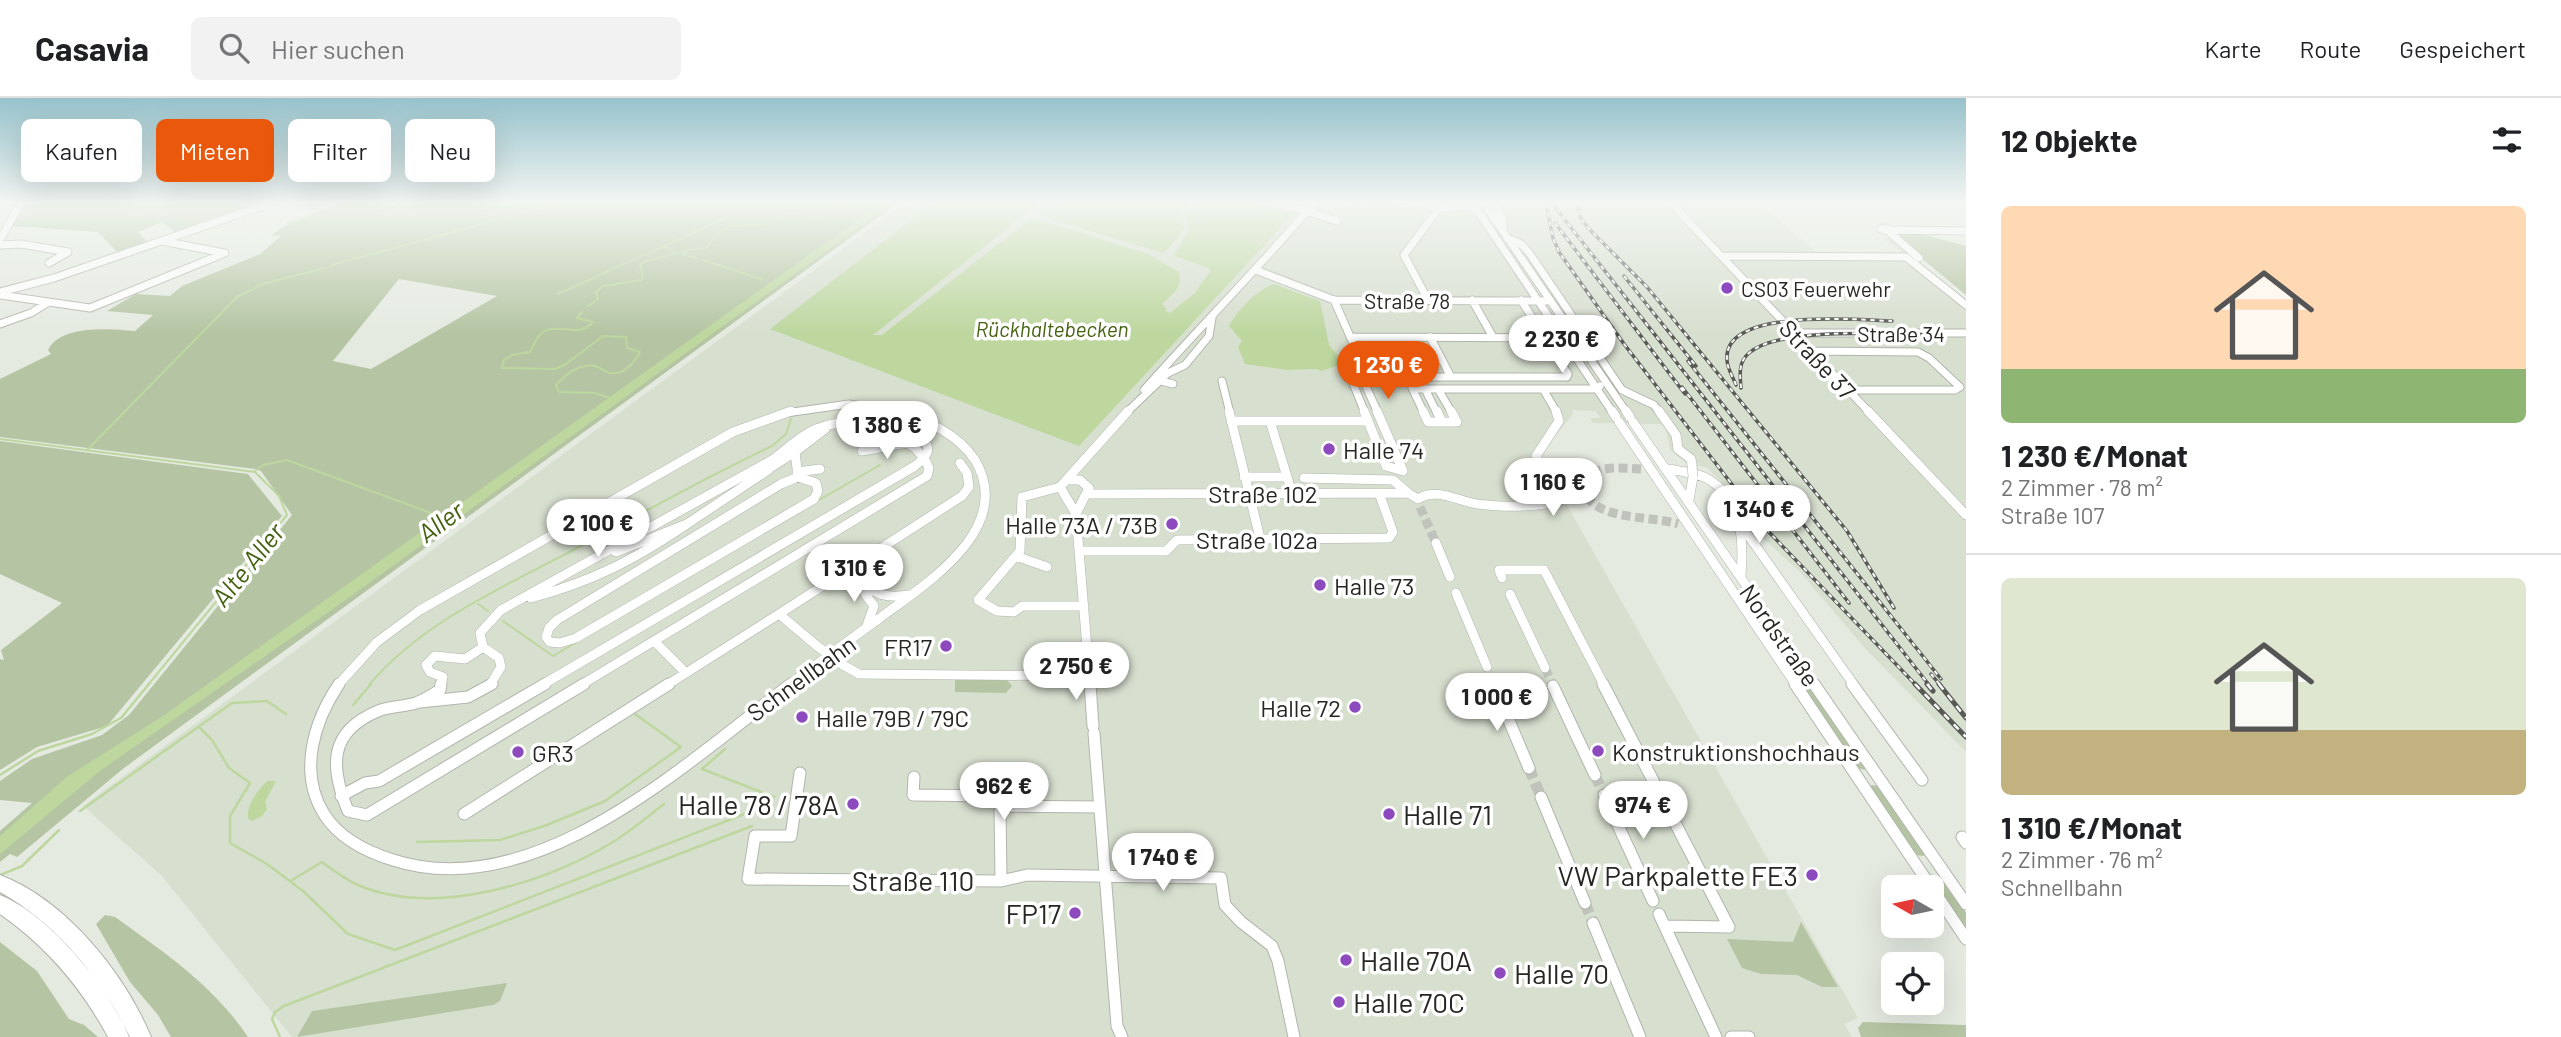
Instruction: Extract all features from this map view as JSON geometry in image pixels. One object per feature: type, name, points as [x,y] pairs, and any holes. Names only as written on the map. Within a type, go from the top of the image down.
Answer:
[{"type":"highway","points":[[2,891],[30,923],[64,954],[96,994],[119,1037]]},
{"type":"highway","points":[[2,891],[45,912],[77,942],[110,981],[141,1037]]},
{"type":"street","points":[[33,246],[68,251],[67,255],[49,263]]},
{"type":"street","points":[[0,293],[150,246]]},
{"type":"street","points":[[0,293],[47,303],[95,307],[225,253],[184,246]]},
{"type":"street","points":[[1159,382],[1157,379],[1277,246]]},
{"type":"street","points":[[1412,246],[1405,255],[1428,300]]},
{"type":"street","name":"Nordstraße","points":[[1501,246],[1923,875]]},
{"type":"street","name":"Nordstraße","points":[[1513,246],[1966,904]]},
{"type":"street","points":[[1523,246],[1622,390],[1654,405],[1676,436],[1678,449],[1691,459],[1693,487],[1689,500]]},
{"type":"street","name":"Straße 37","points":[[1712,246],[1966,515]]},
{"type":"street","points":[[1907,246],[1966,297]]},
{"type":"street","points":[[1722,256],[1909,258],[1966,304]]},
{"type":"street","points":[[1256,270],[1334,300],[1368,377],[1567,377],[1568,374],[1521,300]]},
{"type":"street","name":"Straße 78","points":[[1334,300],[1551,300]]},
{"type":"street","points":[[1472,300],[1493,337]]},
{"type":"street","points":[[0,324],[31,313],[47,303]]},
{"type":"street","points":[[1063,493],[1068,480],[1139,399],[1168,373],[1181,369],[1197,351],[1209,336],[1209,321]]},
{"type":"street","points":[[1139,399],[1145,388],[1177,352],[1209,321]]},
{"type":"street","name":"Straße 34","points":[[1794,333],[1966,333]]},
{"type":"street","points":[[1198,334],[1209,336]]},
{"type":"street","points":[[1350,337],[1576,338]]},
{"type":"street","points":[[1430,337],[1451,377]]},
{"type":"street","points":[[1186,346],[1188,351],[1197,351]]},
{"type":"street","points":[[1811,351],[1918,352],[1929,358],[1960,387],[1955,390],[1848,390]]},
{"type":"street","points":[[1175,359],[1175,362],[1186,363]]},
{"type":"street","points":[[1222,381],[1260,538]]},
{"type":"street","points":[[1159,382],[1173,384]]},
{"type":"street","points":[[1353,383],[1386,466],[1403,471],[1365,384]]},
{"type":"street","points":[[1419,388],[1597,389],[1608,392],[1611,389]]},
{"type":"street","points":[[1419,388],[1428,422],[1456,422],[1438,389]]},
{"type":"street","points":[[1419,388],[1442,422]]},
{"type":"street","points":[[1408,493],[1419,503],[1422,495],[1437,494],[1468,503],[1549,504],[1557,498],[1536,456],[1559,421],[1559,416],[1543,389]]},
{"type":"street","name":"Schnellbahn","points":[[829,405],[886,408],[919,417],[936,425],[955,438],[972,456],[979,468],[985,497],[978,526],[955,558],[908,597],[630,804],[577,835],[512,860],[451,868],[412,866],[379,858],[338,833],[324,816],[314,793],[310,773],[311,752],[322,712],[341,681],[378,641],[420,610],[746,426],[776,415],[829,405]]},
{"type":"street","points":[[1617,420],[1632,420]]},
{"type":"street","points":[[1617,420],[1632,420]]},
{"type":"street","points":[[1231,421],[1368,421]]},
{"type":"street","points":[[1270,421],[1292,493]]},
{"type":"street","points":[[876,424],[924,458],[929,468],[927,476],[367,815],[348,811],[341,796],[333,759],[343,735],[376,712],[442,695],[474,696],[492,684],[499,675],[499,658],[483,648],[480,633],[501,610],[757,468],[814,430],[829,425],[876,424],[904,427],[928,435]]},
{"type":"street","points":[[515,603],[574,586],[642,555],[795,452],[829,425]]},
{"type":"street","points":[[862,451],[906,443]]},
{"type":"street","points":[[795,452],[798,475]]},
{"type":"street","points":[[341,796],[365,783],[380,782],[915,466],[924,458]]},
{"type":"street","points":[[464,814],[962,496],[969,487],[967,473],[960,463]]},
{"type":"street","points":[[1080,466],[1080,480],[1086,493]]},
{"type":"street","points":[[757,468],[768,470]]},
{"type":"street","points":[[798,475],[816,484],[818,491],[814,499],[576,638],[560,643],[550,642],[546,637],[549,628],[557,620],[781,484],[798,475],[820,469]]},
{"type":"street","points":[[1671,469],[1699,474],[1719,485],[1731,499],[1744,544],[1741,578]]},
{"type":"street","points":[[1244,477],[1287,477]]},
{"type":"street","points":[[1679,511],[1674,496],[1678,485],[1688,483],[1693,477]]},
{"type":"street","name":"Straße 102","points":[[1304,478],[1390,480],[1408,493]]},
{"type":"street","points":[[1068,480],[1080,480]]},
{"type":"street","points":[[1084,606],[1022,606],[1014,612],[997,611],[978,600],[1020,551],[1022,497],[1041,492],[1086,493]]},
{"type":"street","points":[[1063,493],[1076,514],[1105,876],[1121,1036]]},
{"type":"street","points":[[1076,514],[1086,493]]},
{"type":"street","name":"Straße 102","points":[[1086,493],[1408,493]]},
{"type":"street","name":"Straße 102a","points":[[1079,551],[1166,551],[1177,540],[1389,538],[1393,532],[1378,493]]},
{"type":"street","points":[[1736,518],[1922,780]]},
{"type":"street","points":[[610,549],[616,552],[687,524]]},
{"type":"street","points":[[1678,524],[1703,547]]},
{"type":"street","points":[[1436,543],[1449,575]]},
{"type":"street","points":[[812,547],[838,569],[837,578]]},
{"type":"street","points":[[1016,556],[1047,567]]},
{"type":"street","points":[[1500,573],[1544,570],[1729,927],[1662,920],[1716,1037]]},
{"type":"street","points":[[837,578],[853,578],[873,594],[893,598],[908,597]]},
{"type":"street","points":[[837,578],[851,582],[872,600],[872,615],[865,631]]},
{"type":"street","points":[[1731,590],[1749,590]]},
{"type":"street","points":[[1456,593],[1487,667]]},
{"type":"street","points":[[1510,594],[1545,668]]},
{"type":"street","points":[[779,614],[817,646],[859,674],[1089,676]]},
{"type":"street","points":[[655,642],[686,673]]},
{"type":"street","points":[[442,695],[443,677],[430,672],[426,665],[435,656],[449,655],[465,659],[483,648]]},
{"type":"street","points":[[1494,685],[1529,768]]},
{"type":"street","points":[[1553,686],[1595,775]]},
{"type":"street","name":"Straße 110","points":[[800,773],[791,836],[755,836],[748,879],[1001,881],[1027,875],[1221,878],[1225,905],[1241,922],[1272,946],[1278,961],[1294,1037]]},
{"type":"street","points":[[914,777],[913,795],[1000,796],[1001,881]]},
{"type":"street","points":[[1858,778],[1879,778]]},
{"type":"street","points":[[1604,795],[1653,901]]},
{"type":"street","points":[[1541,797],[1585,903]]},
{"type":"street","points":[[1000,806],[1100,807]]},
{"type":"street","points":[[1913,861],[1936,860]]},
{"type":"street","name":"Nordstraße","points":[[1944,906],[1966,939]]},
{"type":"street","points":[[1593,923],[1640,1037]]},
{"type":"street","points":[[1731,1037],[1749,1037]]},
{"type":"shaded area","points":[[111,246],[144,246],[119,254]]},
{"type":"shaded area","points":[[270,246],[839,246],[124,768],[17,857],[10,854],[0,862],[0,831],[32,803],[0,800],[0,781],[32,759],[102,735],[129,715],[292,515],[261,471],[255,469],[0,437],[0,379],[51,354],[48,350],[54,342],[75,332],[113,329],[135,331],[153,315],[107,311],[136,294],[170,296],[182,286],[260,254]],"holes":[[[399,279],[497,296],[371,369],[333,361]]]},
{"type":"shaded area","points":[[847,246],[1809,246],[1818,254],[1904,254],[1893,246],[1900,246],[1966,300],[1966,752],[1864,647],[1801,573],[1765,540],[1727,487],[1706,467],[1697,466],[1698,479],[1688,476],[1686,463],[1670,450],[1666,429],[1661,424],[1593,423],[1590,418],[1600,418],[1596,411],[1572,410],[1573,414],[1539,456],[1858,1018],[1844,1024],[1852,1037],[292,1037],[161,875],[83,806]]},
{"type":"shaded area","points":[[1906,246],[1966,246],[1966,295]]},
{"type":"shaded area","points":[[0,441],[248,474],[282,516],[107,726],[37,747],[0,770],[0,659],[4,660],[1,650],[62,603],[0,574]]},
{"type":"shaded area","points":[[1741,596],[1750,598],[1866,770],[1857,768]]},
{"type":"shaded area","points":[[955,679],[1007,680],[1012,686],[1006,693],[955,692]]},
{"type":"shaded area","points":[[1869,786],[1879,787],[1924,856],[1915,855]]},
{"type":"shaded area","points":[[1944,881],[1966,913],[1966,931],[1944,897]]},
{"type":"shaded area","points":[[105,915],[115,917],[187,971],[220,1002],[248,1037],[171,1037],[158,1015],[130,982],[96,924]]},
{"type":"shaded area","points":[[1801,922],[1838,987],[1822,987],[1797,975],[1761,974],[1742,968],[1727,939],[1793,942]]},
{"type":"shaded area","points":[[0,942],[37,971],[69,1019],[84,1025],[98,1037],[0,1037]]},
{"type":"shaded area","points":[[507,983],[500,1001],[493,1005],[297,1037],[312,1011]]},
{"type":"shaded area","points":[[1863,1022],[1966,1025],[1966,1037],[1861,1037],[1858,1028]]},
{"type":"water","name":"Aller","points":[[822,246],[834,246],[347,599],[101,770],[0,854],[0,836],[68,776],[163,716]]},
{"type":"water","name":"Rückhaltebecken","points":[[878,246],[985,246],[873,335],[882,335],[996,246],[1122,246],[1148,254],[1179,272],[1178,286],[1162,304],[1167,309],[1165,311],[1170,313],[1195,293],[1210,271],[1209,268],[1174,256],[1180,246],[1264,246],[1079,446],[770,329]]},
{"type":"water","points":[[1140,246],[1170,246],[1164,253]]},
{"type":"water","points":[[1274,284],[1320,301],[1329,345],[1338,356],[1338,365],[1322,371],[1287,370],[1245,364],[1238,347],[1242,341],[1229,326],[1248,301]]},
{"type":"water","points":[[267,781],[276,781],[265,802],[267,809],[262,816],[252,821],[248,818],[251,803]]},
{"type":"waterway","points":[[332,265],[402,246]]},
{"type":"waterway","points":[[558,294],[664,246]]},
{"type":"waterway","points":[[587,307],[598,299],[596,292],[603,286],[641,280],[643,277],[640,264],[643,262],[708,246]]},
{"type":"waterway","points":[[664,247],[675,251]]},
{"type":"waterway","points":[[682,254],[696,258]]},
{"type":"waterway","points":[[703,260],[761,279]]},
{"type":"waterway","points":[[87,450],[237,297],[263,284],[325,268]]},
{"type":"waterway","points":[[582,312],[577,318],[593,322],[587,327],[580,330],[545,331],[530,352],[512,355],[504,360],[502,368],[555,369],[566,364],[603,336],[626,337],[627,348],[640,352],[624,370],[610,373],[595,366],[584,366],[568,374],[556,385],[559,392],[595,393],[610,398]]},
{"type":"waterway","points":[[369,685],[413,643],[464,608],[772,446],[786,434],[791,419]]},
{"type":"waterway","name":"Alte Aller","points":[[0,439],[255,472],[279,496],[287,515],[148,685]]},
{"type":"waterway","name":"Aller","points":[[255,471],[263,465],[287,460],[431,513]]},
{"type":"waterway","points":[[817,501],[880,465]]},
{"type":"waterway","points":[[478,604],[488,611]]},
{"type":"waterway","points":[[503,621],[553,656],[577,642]]},
{"type":"waterway","name":"Alte Aller","points":[[0,775],[38,751],[92,734],[121,718],[149,684]]},
{"type":"waterway","points":[[353,705],[371,684]]},
{"type":"waterway","points":[[80,811],[232,703],[267,701],[286,714]]},
{"type":"waterway","points":[[417,842],[500,840],[547,825],[605,801],[681,747],[635,714]]},
{"type":"waterway","points":[[199,727],[212,740],[229,768],[250,783],[230,816],[230,843],[267,864],[303,891],[348,934],[395,950],[765,806]]},
{"type":"waterway","points":[[725,749],[702,769],[774,797]]},
{"type":"waterway","points":[[292,880],[322,862],[358,885],[388,894],[421,898],[455,897],[489,891],[555,871],[586,857],[620,838],[664,804]]},
{"type":"waterway","points":[[280,1037],[272,1019],[275,1012],[284,1006],[752,826]]},
{"type":"waterway","points":[[0,875],[22,866],[59,830]]},
{"type":"tunnel","points":[[1641,469],[1610,468],[1595,471],[1581,479],[1585,493],[1593,503],[1605,510],[1678,524]]},
{"type":"tunnel","points":[[1420,507],[1436,543]]},
{"type":"tunnel","points":[[1545,668],[1553,685]]},
{"type":"tunnel","points":[[1529,768],[1541,797]]},
{"type":"tunnel","points":[[1595,775],[1604,795]]},
{"type":"tunnel","points":[[1585,903],[1593,923]]},
{"type":"railway","points":[[1556,246],[1624,344],[1767,530],[1916,685]]},
{"type":"railway","points":[[1572,246],[1685,394]]},
{"type":"railway","points":[[1585,246],[1929,685]]},
{"type":"railway","points":[[1606,246],[1647,287],[1847,531],[1894,608]]},
{"type":"railway","points":[[1624,276],[1696,366]]},
{"type":"railway","points":[[1736,385],[1727,360],[1731,343],[1746,331],[1796,320],[1892,321]]},
{"type":"railway","points":[[1741,388],[1741,369],[1745,357],[1765,344],[1787,338],[1842,333],[1943,335]]},
{"type":"railway","points":[[1688,361],[1941,679]]},
{"type":"railway","points":[[1682,387],[1849,603]]},
{"type":"railway","points":[[1931,674],[1940,685]]},
{"type":"railway","points":[[1915,684],[1966,737]]},
{"type":"railway","points":[[1927,684],[1933,691]]},
{"type":"railway","points":[[1939,684],[1966,718]]},
{"type":"place","name":"CS03 Feuerwehr","points":[[1727,288]]},
{"type":"place","name":"Halle 74","points":[[1329,449]]},
{"type":"place","name":"Halle 73A / 73B","points":[[1172,524]]},
{"type":"place","name":"Halle 73","points":[[1320,585]]},
{"type":"place","name":"FR17","points":[[946,646]]},
{"type":"place","name":"Halle 72","points":[[1355,707]]},
{"type":"place","name":"Halle 79B / 79C","points":[[802,717]]},
{"type":"place","name":"Konstruktionshochhaus","points":[[1598,751]]},
{"type":"place","name":"GR3","points":[[518,752]]},
{"type":"place","name":"Halle 78 / 78A","points":[[853,804]]},
{"type":"place","name":"Halle 71","points":[[1389,814]]},
{"type":"place","name":"VW Parkpalette FE3","points":[[1812,875]]},
{"type":"place","name":"FP17","points":[[1075,913]]},
{"type":"place","name":"Halle 70A","points":[[1346,960]]},
{"type":"place","name":"Halle 70","points":[[1500,973]]},
{"type":"place","name":"Halle 70C","points":[[1339,1002]]}]
